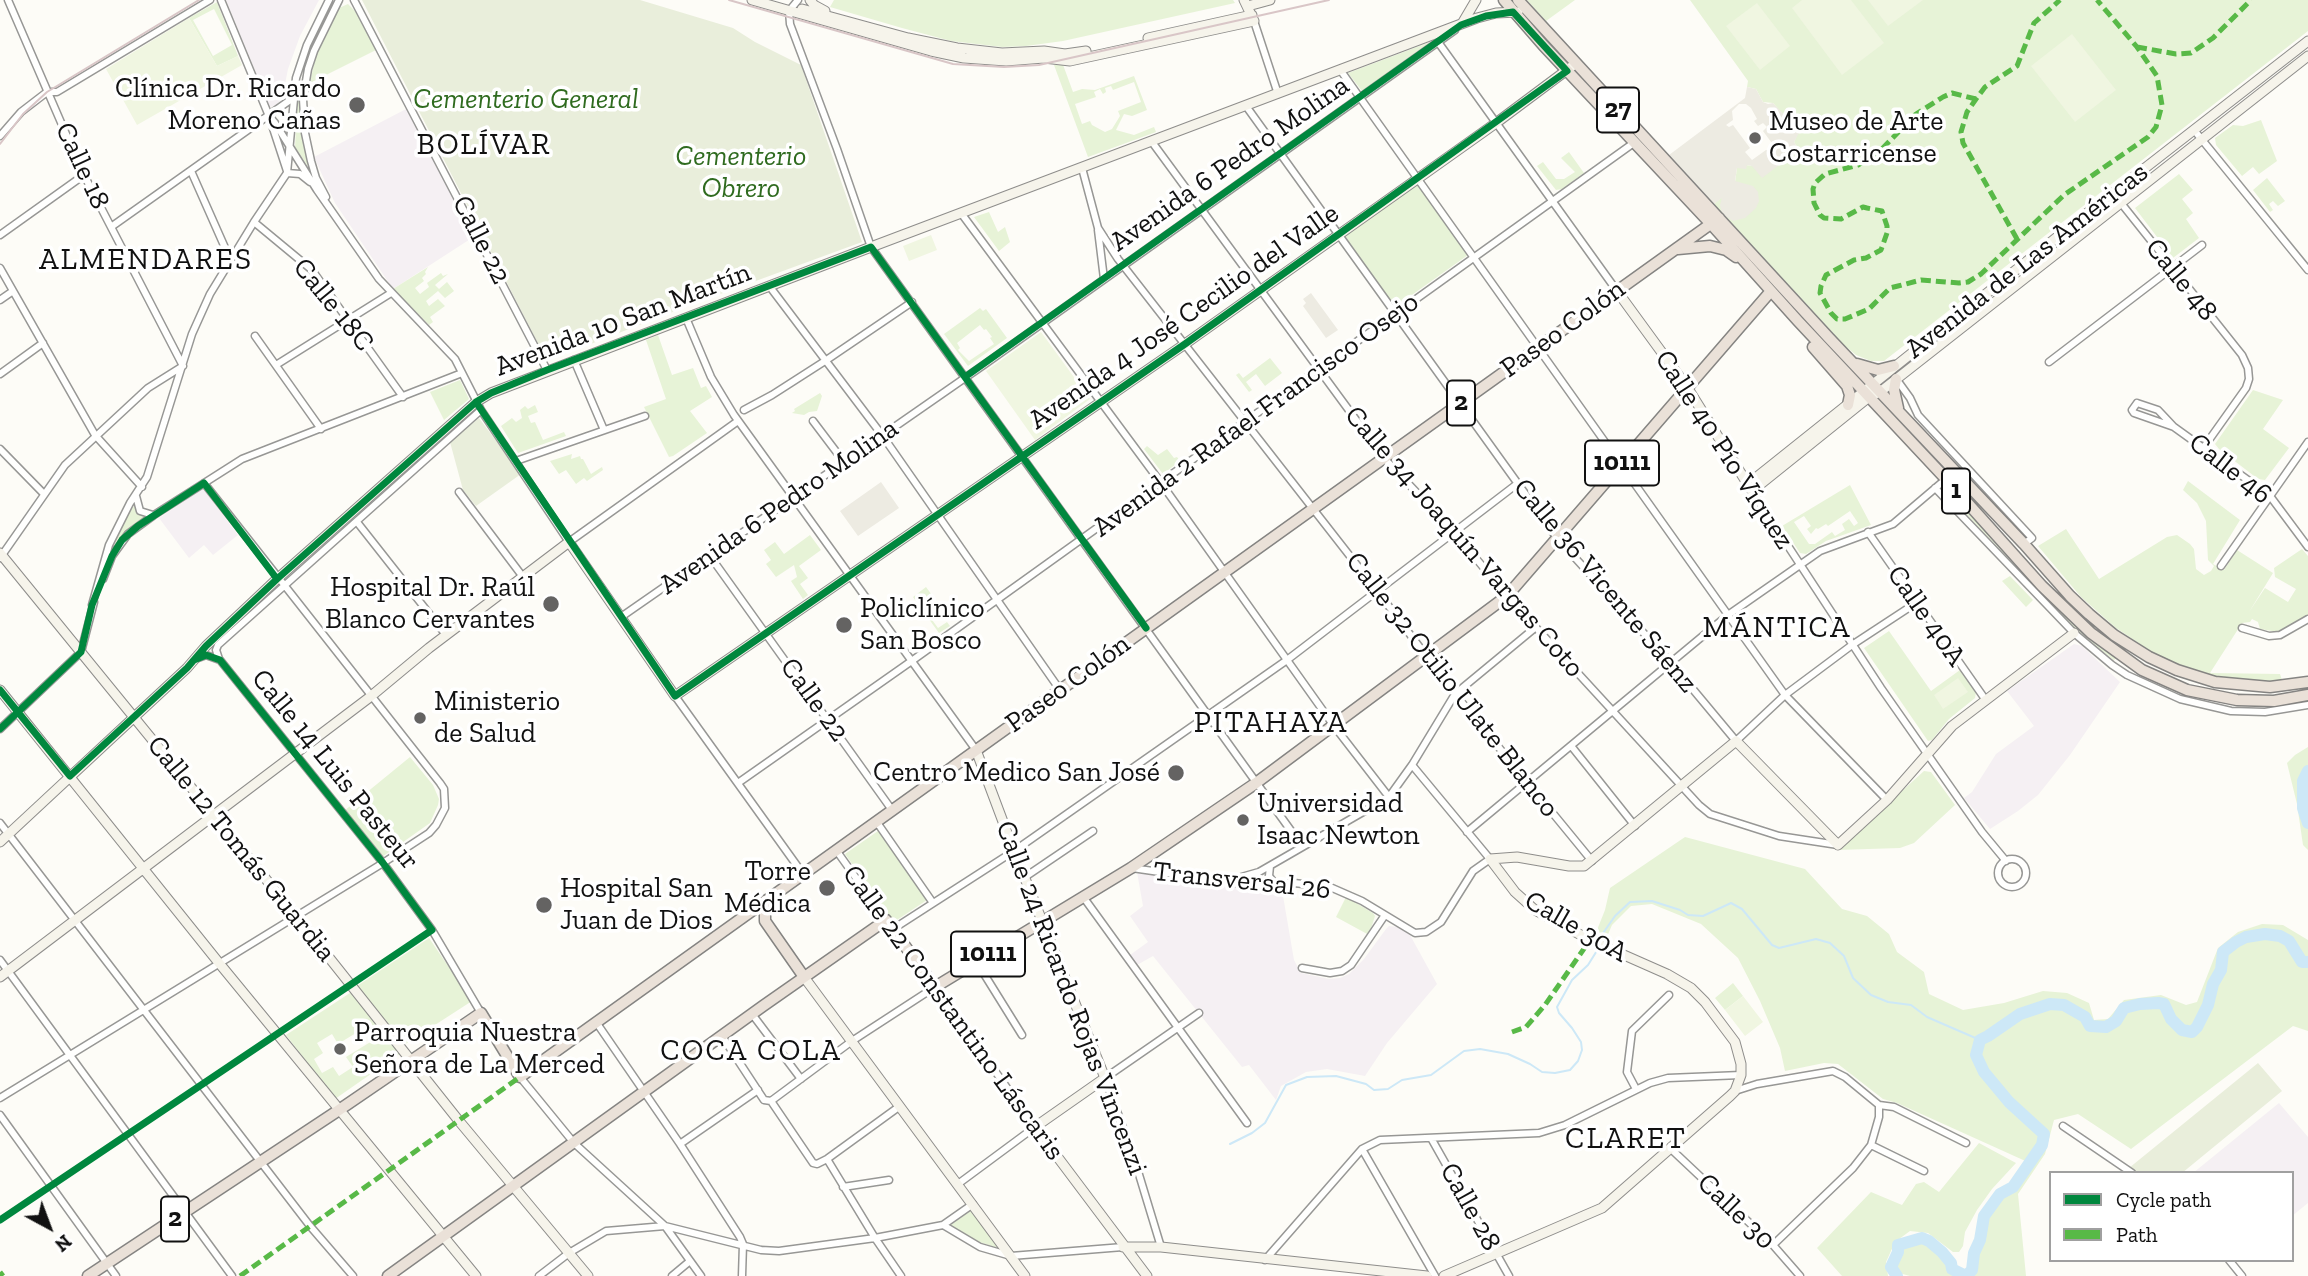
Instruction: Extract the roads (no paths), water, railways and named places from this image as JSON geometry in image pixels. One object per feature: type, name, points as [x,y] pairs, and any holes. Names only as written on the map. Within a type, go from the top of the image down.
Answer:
[{"type":"highway","name":"27","points":[[1504,0],[1513,12],[1571,67],[1715,221]]},
{"type":"highway","name":"27","points":[[1518,0],[1635,142],[1689,200],[1715,221]]},
{"type":"highway","points":[[1687,241],[1695,223],[1689,200]]},
{"type":"highway","name":"Paseo Colón","points":[[520,1077],[1715,221]]},
{"type":"highway","name":"1","points":[[1715,221],[1749,268],[1798,321],[1872,391],[1901,414],[2070,596],[2114,635],[2149,657],[2177,670],[2215,682],[2270,687],[2308,682]]},
{"type":"highway","name":"1","points":[[1715,221],[1851,361],[1872,391],[1946,479],[2066,610],[2105,646],[2142,670],[2187,690],[2212,697],[2274,701],[2308,695]]},
{"type":"highway","points":[[1675,250],[1701,246],[1718,248],[1733,255],[1749,268]]},
{"type":"highway","name":"10111","points":[[935,987],[1084,898],[1256,783],[1507,596],[1771,291]]},
{"type":"highway","points":[[1798,321],[1800,331],[1847,386],[1850,395],[1848,405]]},
{"type":"highway","points":[[1851,361],[1878,370],[1894,366]]},
{"type":"highway","points":[[1896,379],[1896,401],[1901,414]]},
{"type":"highway","points":[[765,901],[765,921],[804,977]]},
{"type":"highway","points":[[744,916],[765,921]]},
{"type":"highway","points":[[388,1276],[804,977],[890,924]]},
{"type":"highway","name":"Calle 22 Constantino Láscaris","points":[[890,924],[935,987]]},
{"type":"highway","name":"2","points":[[88,1276],[481,1013]]},
{"type":"highway","name":"Calle 14 Luis Pasteur","points":[[481,1013],[520,1077]]},
{"type":"street","name":"Calle 18","points":[[8,0],[84,175],[183,366]]},
{"type":"street","points":[[0,136],[21,112],[47,92],[57,93],[211,0]]},
{"type":"street","points":[[221,0],[269,116],[287,173]]},
{"type":"street","points":[[0,729],[81,652],[109,545],[150,469],[192,334],[230,259],[287,173],[293,98],[301,60],[329,0]]},
{"type":"street","points":[[335,214],[316,178],[311,161],[305,133],[303,99],[307,69],[339,0]]},
{"type":"street","name":"Calle 22","points":[[354,0],[547,370]]},
{"type":"street","points":[[752,0],[793,6],[836,17],[907,41]]},
{"type":"street","points":[[772,0],[964,58],[1006,61],[1044,58],[1070,61],[1250,10],[1270,0]]},
{"type":"street","points":[[810,0],[836,17]]},
{"type":"street","points":[[1461,25],[1476,0]]},
{"type":"street","points":[[793,6],[790,24],[870,247],[1302,846]]},
{"type":"street","points":[[1250,10],[1278,94]]},
{"type":"street","name":"Avenida 6 Pedro Molina","points":[[621,617],[1202,211],[1461,25],[1491,14],[1513,12],[1530,15]]},
{"type":"street","name":"Avenida 10 San Martín","points":[[220,660],[216,650],[218,645],[280,583],[357,522],[491,393],[1461,25]]},
{"type":"street","name":"Avenida de Las Américas","points":[[1750,487],[1872,391],[1894,366],[2308,41]]},
{"type":"street","name":"Calle 40 Pío Víquez","points":[[1438,42],[1687,387],[1852,646],[2006,861]]},
{"type":"street","name":"Avenida de Las Américas","points":[[1750,487],[1848,405],[1896,379],[2308,56]]},
{"type":"street","name":"Avenida 4 José Cecilio del Valle","points":[[675,696],[1185,344],[1571,67]]},
{"type":"street","points":[[1341,71],[1785,695],[1887,800]]},
{"type":"street","points":[[111,227],[293,98]]},
{"type":"street","name":"Calle 36 Vicente Sáenz","points":[[1246,106],[1557,538],[1671,663],[1736,741],[1838,845]]},
{"type":"street","points":[[269,116],[379,279],[450,353],[479,406],[569,542],[803,874]]},
{"type":"street","points":[[2194,130],[2308,270]]},
{"type":"street","name":"Calle 34 Joaquín Vargas Coto","points":[[1152,142],[1384,458],[1455,533],[1507,596],[1682,786],[1710,814],[1779,836],[1838,845]]},
{"type":"street","name":"Avenida 2 Rafael Francisco Osejo","points":[[738,783],[1635,142]]},
{"type":"street","points":[[1082,168],[1098,228],[1104,279]]},
{"type":"street","points":[[191,171],[230,259]]},
{"type":"street","points":[[287,173],[299,174],[317,190]]},
{"type":"street","points":[[0,235],[84,175]]},
{"type":"street","name":"Calle 48","points":[[2113,193],[2242,355],[2248,368],[2246,388],[2204,447]]},
{"type":"street","points":[[961,213],[1388,797]]},
{"type":"street","name":"Calle 18C","points":[[254,222],[312,271],[403,397]]},
{"type":"street","name":"Calle 32 Otilio Ulate Blanco","points":[[1098,228],[1123,266],[1378,592],[1426,658],[1592,861]]},
{"type":"street","points":[[2049,362],[2202,245]]},
{"type":"street","points":[[0,268],[95,435],[142,487]]},
{"type":"street","points":[[770,287],[882,435],[1060,690]]},
{"type":"street","points":[[0,300],[13,290]]},
{"type":"street","points":[[276,365],[391,293]]},
{"type":"street","points":[[744,410],[825,361],[912,302]]},
{"type":"street","points":[[686,318],[711,377],[738,421],[976,750]]},
{"type":"street","points":[[255,336],[321,429]]},
{"type":"street","points":[[0,374],[43,343]]},
{"type":"street","points":[[574,360],[604,430]]},
{"type":"street","points":[[1,556],[65,466],[148,388],[167,373],[183,366]]},
{"type":"street","points":[[92,605],[117,547],[128,534],[248,456],[462,373]]},
{"type":"street","points":[[1896,379],[1918,415],[2032,538],[2024,544]]},
{"type":"street","name":"Calle 46","points":[[2175,427],[2137,415],[2132,410],[2134,404],[2143,404],[2158,410],[2175,427],[2270,496],[2308,547]]},
{"type":"street","name":"Avenida 10 San Martín","points":[[0,842],[134,718],[206,646],[479,406]]},
{"type":"street","points":[[516,461],[645,416]]},
{"type":"street","points":[[4,974],[370,697],[523,576],[738,421]]},
{"type":"street","points":[[813,421],[844,462]]},
{"type":"street","points":[[2221,566],[2308,442]]},
{"type":"street","points":[[0,449],[44,495]]},
{"type":"street","points":[[1467,832],[1728,615],[1820,551],[1893,524],[1946,479]]},
{"type":"street","points":[[0,1098],[383,863],[429,833],[442,816],[446,800],[440,783],[204,484]]},
{"type":"street","points":[[890,924],[933,903],[1014,851],[1287,660],[1517,484]]},
{"type":"street","points":[[1935,488],[2074,634],[2127,675],[2180,698],[2231,711],[2265,712],[2308,705]]},
{"type":"street","points":[[460,492],[523,576]]},
{"type":"street","points":[[136,496],[140,510],[154,515]]},
{"type":"street","points":[[357,522],[446,635]]},
{"type":"street","name":"Calle 40A","points":[[1868,532],[1985,699]]},
{"type":"street","name":"Calle 12 Tomás Guardia","points":[[1,556],[588,1276]]},
{"type":"street","name":"Calle 22","points":[[710,556],[892,810]]},
{"type":"street","points":[[1490,859],[1517,857],[1578,867],[1592,861],[1736,741],[1785,695],[1916,603]]},
{"type":"street","points":[[2242,628],[2261,635],[2280,635],[2308,619]]},
{"type":"street","points":[[1218,881],[1246,877],[1388,797],[1412,765],[1455,694],[1536,627]]},
{"type":"street","points":[[1838,845],[1887,800],[1951,726],[2074,634]]},
{"type":"street","name":"Calle 14 Luis Pasteur","points":[[194,660],[206,655],[220,660],[383,863],[432,930],[481,1013]]},
{"type":"street","points":[[0,690],[219,963],[476,1276]]},
{"type":"street","points":[[1572,747],[1635,826]]},
{"type":"street","name":"Calle 24 Ricardo Rojas Vincenzi","points":[[976,750],[1135,1158],[1161,1247]]},
{"type":"street","name":"Calle 30A","points":[[1412,765],[1515,892],[1535,910],[1691,988],[1735,1042],[1741,1075]]},
{"type":"street","points":[[876,821],[933,903]]},
{"type":"street","points":[[0,823],[310,1226],[353,1276]]},
{"type":"street","points":[[1805,841],[1813,837],[1817,823]]},
{"type":"street","points":[[1025,877],[1093,831]]},
{"type":"street","name":"Calle 22 Constantino Láscaris","points":[[836,850],[890,924]]},
{"type":"street","name":"Transversal 26","points":[[1131,868],[1256,886],[1294,883],[1330,887],[1362,901],[1415,933],[1435,928],[1473,871],[1490,859]]},
{"type":"street","points":[[2006,861],[2019,861],[2025,867],[2026,876],[2017,886],[2004,884],[1998,877],[2000,866],[2006,861]]},
{"type":"street","points":[[1270,865],[1269,876],[1276,885]]},
{"type":"street","points":[[1084,898],[1247,1123]]},
{"type":"street","points":[[1301,968],[1330,973],[1342,971],[1351,965],[1385,915]]},
{"type":"street","points":[[0,960],[4,974],[69,1054],[232,1276]]},
{"type":"street","points":[[976,961],[1022,1035]]},
{"type":"street","points":[[804,977],[1025,1276]]},
{"type":"street","points":[[722,1036],[764,1100],[771,1101],[852,1041],[935,987]]},
{"type":"street","name":"Calle 22 Constantino Láscaris","points":[[935,987],[1123,1247],[1147,1276]]},
{"type":"street","points":[[1636,1089],[1627,1072],[1632,1031],[1669,995]]},
{"type":"street","points":[[958,1184],[1199,1013]]},
{"type":"street","points":[[752,1014],[801,1079]]},
{"type":"street","points":[[596,1022],[740,1237],[743,1244],[742,1276]]},
{"type":"street","points":[[1450,1275],[1602,1208],[1735,1091],[1758,1084],[1833,1071],[1845,1077],[1879,1105],[1894,1107],[1966,1143]]},
{"type":"street","points":[[1265,1260],[1362,1149],[1380,1140],[1531,1135],[1546,1132],[1636,1089],[1668,1078],[1741,1075],[1735,1091]]},
{"type":"street","name":"Calle 14 Luis Pasteur","points":[[520,1077],[574,1143],[665,1226],[701,1276]]},
{"type":"street","points":[[680,1144],[758,1090]]},
{"type":"street","points":[[771,1101],[813,1163],[817,1164],[900,1106]]},
{"type":"street","points":[[1773,1245],[1853,1168],[1871,1145],[1879,1116],[1879,1105]]},
{"type":"street","points":[[0,1115],[116,1276]]},
{"type":"street","points":[[2063,1126],[2130,1171]]},
{"type":"street","name":"Calle 28","points":[[1431,1138],[1509,1276]]},
{"type":"street","points":[[1871,1145],[1924,1171]]},
{"type":"street","points":[[1362,1149],[1435,1276]]},
{"type":"street","name":"Calle 30","points":[[1671,1149],[1773,1245],[1800,1276]]},
{"type":"street","points":[[827,1159],[874,1238],[901,1276]]},
{"type":"street","points":[[844,1187],[889,1180]]},
{"type":"street","points":[[539,1276],[569,1253],[606,1231],[665,1226],[761,1250],[779,1251],[943,1225],[973,1204]]},
{"type":"street","points":[[943,1225],[980,1247],[1012,1256],[1123,1247],[1161,1247],[1378,1274],[1427,1276]]},
{"type":"street","points":[[672,1276],[690,1261]]},
{"type":"waterway","points":[[2308,771],[2303,781],[2303,808],[2308,823]]},
{"type":"waterway","points":[[1601,936],[1615,916],[1630,902],[1652,901],[1688,915],[1703,916],[1731,903],[1742,909],[1772,945],[1779,948],[1816,939],[1830,943],[1844,956],[1853,978],[1871,995],[1888,1002],[1911,1005],[1927,1017],[1980,1040]]},
{"type":"waterway","points":[[1897,1276],[1891,1267],[1898,1252],[1898,1245],[1922,1238],[1942,1252],[1951,1263],[1952,1269],[1966,1276],[1972,1270],[1984,1216],[2000,1194],[2013,1187],[2042,1145],[2044,1134],[2009,1102],[1984,1072],[1976,1055],[1980,1040],[2020,1014],[2050,1004],[2064,1005],[2085,1017],[2090,1026],[2106,1027],[2116,1021],[2124,1008],[2140,1004],[2164,1004],[2171,1019],[2182,1030],[2192,1032],[2208,1005],[2213,984],[2221,970],[2223,952],[2236,942],[2246,937],[2265,934],[2280,936],[2289,941],[2302,962],[2308,962]]},
{"type":"waterway","points":[[1230,1144],[1265,1123],[1286,1085],[1307,1077],[1336,1076],[1366,1084],[1374,1090],[1388,1089],[1402,1080],[1431,1075],[1464,1051],[1480,1049],[1508,1054],[1542,1072],[1570,1070],[1578,1061],[1582,1050],[1581,1042],[1557,1007],[1572,980],[1588,965],[1598,949]]},
{"type":"railway","points":[[0,144],[23,114],[47,92],[199,0]]},
{"type":"railway","points":[[729,0],[953,64],[1004,67],[1039,65],[1329,0]]},
{"type":"place","name":"Clínica Dr. Ricardo Moreno Cañas","points":[[357,105]]},
{"type":"place","name":"Museo de Arte Costarricense","points":[[1755,138]]},
{"type":"place","name":"Hospital Dr. Raúl Blanco Cervantes","points":[[551,604]]},
{"type":"place","name":"Policlínico San Bosco","points":[[844,625]]},
{"type":"place","name":"Ministerio de Salud","points":[[420,718]]},
{"type":"place","name":"Centro Medico San José","points":[[1176,773]]},
{"type":"place","name":"Universidad Isaac Newton","points":[[1243,820]]},
{"type":"place","name":"Torre Médica","points":[[827,888]]},
{"type":"place","name":"Hospital San Juan de Dios","points":[[544,905]]},
{"type":"place","name":"Parroquia Nuestra Señora de La Merced","points":[[340,1049]]},
{"type":"district","name":"BOLÍVAR","points":[[484,145]]},
{"type":"district","name":"ALMENDARES","points":[[146,260]]},
{"type":"district","name":"MÁNTICA","points":[[1777,628]]},
{"type":"district","name":"PITAHAYA","points":[[1271,723]]},
{"type":"district","name":"COCA COLA","points":[[751,1051]]},
{"type":"district","name":"CLARET","points":[[1626,1139]]},
{"type":"park label","name":"Cementerio General","points":[[526,100]]},
{"type":"park label","name":"Cementerio Obrero","points":[[741,173]]}]
